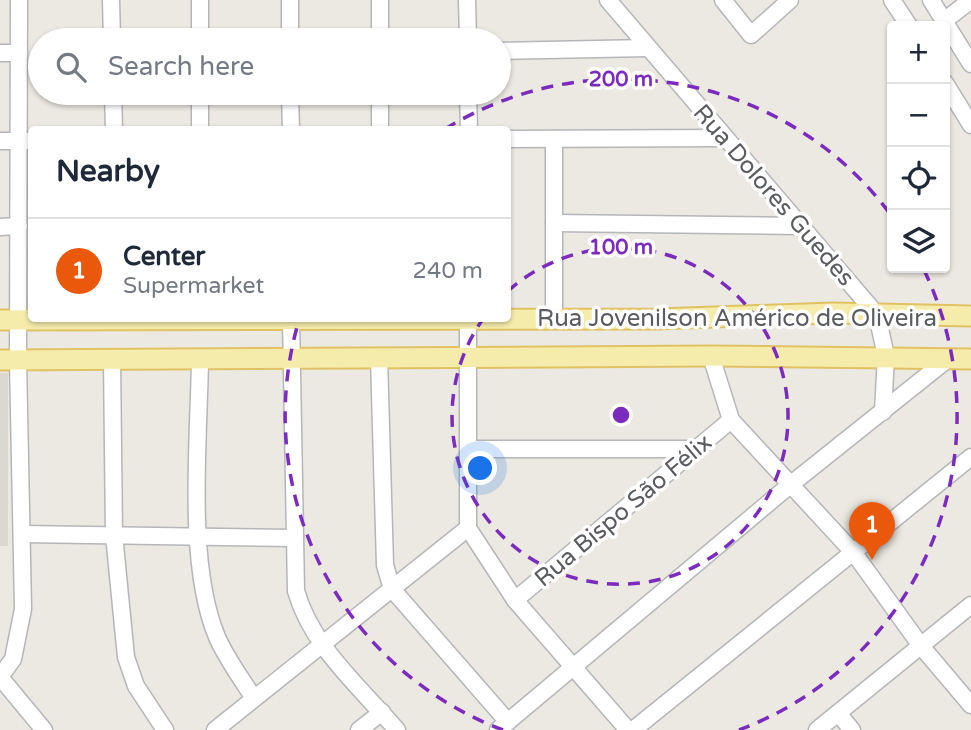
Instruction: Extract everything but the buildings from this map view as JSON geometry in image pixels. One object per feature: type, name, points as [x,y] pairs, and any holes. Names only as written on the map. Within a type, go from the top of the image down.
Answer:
[{"type":"main road","name":"Rua Jovenilson Américo de Oliveira","points":[[511,319],[971,316]]},
{"type":"main road","name":"Rua Jovenilson Américo de Oliveira","points":[[9,320],[28,320]]},
{"type":"main road","name":"Rua Jovenilson Américo de Oliveira","points":[[9,360],[711,356],[971,359]]},
{"type":"street","points":[[19,0],[19,53],[25,141],[9,320],[9,360],[22,534],[23,609],[13,659],[0,677],[44,730]]},
{"type":"street","points":[[111,0],[112,28]]},
{"type":"street","points":[[200,0],[200,28]]},
{"type":"street","points":[[290,0],[290,28]]},
{"type":"street","points":[[380,0],[380,28]]},
{"type":"street","points":[[467,0],[468,28]]},
{"type":"street","name":"Rua Dolores Guedes","points":[[608,0],[877,315],[886,356],[883,412]]},
{"type":"street","points":[[723,0],[751,35],[790,0]]},
{"type":"street","points":[[892,0],[906,14]]},
{"type":"street","points":[[933,1],[944,21],[971,0]]},
{"type":"street","points":[[950,31],[971,64]]},
{"type":"street","points":[[511,51],[648,48]]},
{"type":"street","points":[[0,53],[19,53]]},
{"type":"street","points":[[946,84],[971,125]]},
{"type":"street","points":[[113,105],[114,126]]},
{"type":"street","points":[[200,105],[200,126]]},
{"type":"street","points":[[290,105],[291,126]]},
{"type":"street","points":[[380,105],[380,126]]},
{"type":"street","points":[[468,105],[469,126]]},
{"type":"street","points":[[511,139],[725,138]]},
{"type":"street","points":[[554,139],[554,319]]},
{"type":"street","points":[[0,141],[25,141]]},
{"type":"street","points":[[554,223],[803,226]]},
{"type":"street","points":[[0,226],[19,226]]},
{"type":"street","points":[[291,322],[296,591],[301,609],[322,646],[397,730]]},
{"type":"street","points":[[468,322],[471,449],[468,528],[515,600],[631,730],[854,554],[971,457]]},
{"type":"street","points":[[711,356],[731,420],[854,554],[921,646],[971,705]]},
{"type":"street","points":[[379,358],[385,565],[392,589],[503,726],[790,485],[949,358]]},
{"type":"street","points":[[111,359],[114,535],[126,657],[136,686],[165,730]]},
{"type":"street","points":[[200,359],[197,537],[210,614],[218,638],[253,697]]},
{"type":"street","name":"Rua Bispo São Félix","points":[[515,600],[731,420]]},
{"type":"street","points":[[471,449],[698,449]]},
{"type":"street","points":[[215,730],[468,528]]},
{"type":"street","points":[[22,534],[295,538]]},
{"type":"street","points":[[817,730],[971,605]]},
{"type":"street","points":[[359,730],[382,712]]},
{"type":"street","points":[[838,713],[852,730]]},
{"type":"shaded area","points":[[0,373],[8,373],[8,546],[0,546]]},
{"type":"place","name":"Center","points":[[872,560]]}]
